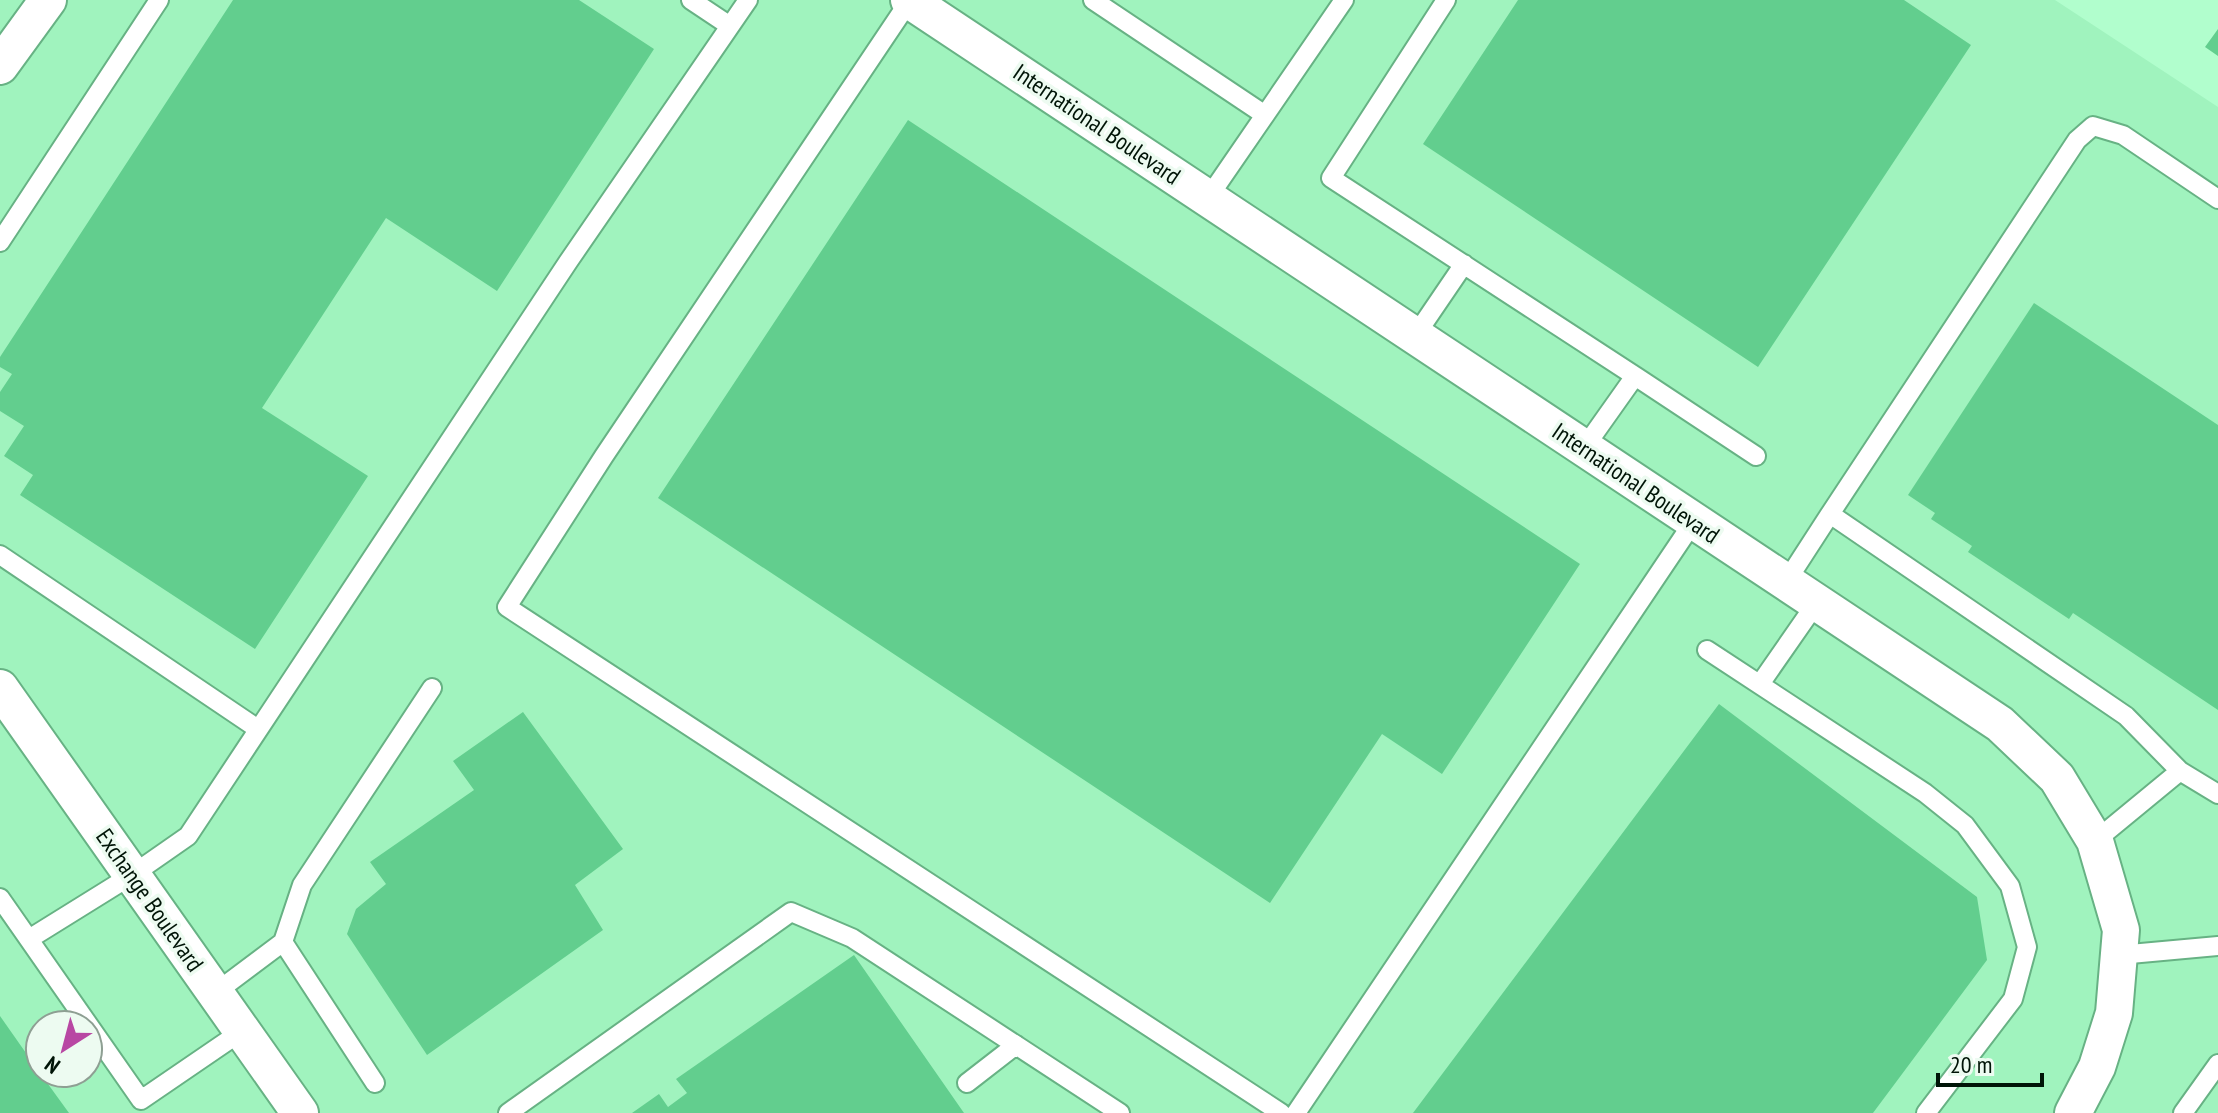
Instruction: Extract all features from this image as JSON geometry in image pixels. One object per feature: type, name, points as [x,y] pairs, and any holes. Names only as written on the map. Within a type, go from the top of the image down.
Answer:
[{"type":"street","points":[[0,66],[48,0]]},
{"type":"street","name":"International Boulevard","points":[[910,0],[2000,724],[2057,778],[2095,841],[2121,930],[2114,1013],[2097,1067],[2073,1113]]},
{"type":"street","name":"Exchange Boulevard","points":[[0,688],[300,1113]]},
{"type":"lane","points":[[0,242],[159,0]]},
{"type":"lane","points":[[691,0],[730,26]]},
{"type":"lane","points":[[29,939],[188,836],[559,275],[748,0]]},
{"type":"lane","points":[[910,0],[604,456],[507,607],[1281,1113]]},
{"type":"lane","points":[[1093,0],[1265,115]]},
{"type":"lane","points":[[1208,198],[1344,0]]},
{"type":"lane","points":[[1446,0],[1331,178],[1756,456]]},
{"type":"lane","points":[[1786,582],[2077,140],[2093,126],[2123,135],[2218,199]]},
{"type":"lane","points":[[1415,336],[1464,264]]},
{"type":"lane","points":[[1584,448],[1635,376]]},
{"type":"lane","points":[[1830,514],[2126,716],[2180,771],[2218,794]]},
{"type":"lane","points":[[1296,1113],[1694,521]]},
{"type":"lane","points":[[0,555],[258,729]]},
{"type":"lane","points":[[1760,684],[1817,602]]},
{"type":"lane","points":[[1707,650],[1925,793],[1965,825],[2010,886],[2027,947],[2013,999],[1926,1113]]},
{"type":"lane","points":[[215,993],[283,942],[302,885],[432,688]]},
{"type":"lane","points":[[2095,841],[2180,771]]},
{"type":"lane","points":[[0,898],[141,1100],[242,1031]]},
{"type":"lane","points":[[508,1113],[791,912],[852,938],[1120,1113]]},
{"type":"lane","points":[[283,942],[375,1083]]},
{"type":"lane","points":[[2119,955],[2218,946]]},
{"type":"lane","points":[[967,1083],[1016,1045]]},
{"type":"lane","points":[[2183,1113],[2217,1067]]},
{"type":"shaded area","points":[[0,0],[2055,0],[2218,107],[2218,1113],[0,1113]]},
{"type":"building","points":[[233,0],[579,0],[654,49],[497,291],[386,218],[262,408],[368,476],[255,649],[20,495],[33,475],[4,456],[24,426],[0,411],[0,392],[12,374],[0,367],[0,357]]},
{"type":"building","points":[[1518,0],[1904,0],[1971,45],[1758,367],[1423,144]]},
{"type":"building","points":[[2218,29],[2218,56],[2205,47]]},
{"type":"building","points":[[908,120],[1580,564],[1442,774],[1382,734],[1270,903],[658,498]]},
{"type":"building","points":[[2034,303],[2218,425],[2218,710],[2073,613],[2069,619],[1968,552],[1972,546],[1931,519],[1935,513],[1908,495]]},
{"type":"building","points":[[1719,704],[1977,897],[1987,960],[1873,1113],[1413,1113]]},
{"type":"building","points":[[523,712],[623,849],[575,885],[603,930],[427,1055],[347,934],[356,909],[386,884],[370,862],[474,790],[453,761]]},
{"type":"building","points":[[854,955],[964,1113],[632,1113],[659,1094],[668,1107],[687,1093],[676,1079]]},
{"type":"building","points":[[0,1016],[24,1050],[24,1089],[52,1089],[69,1113],[0,1113]]}]
